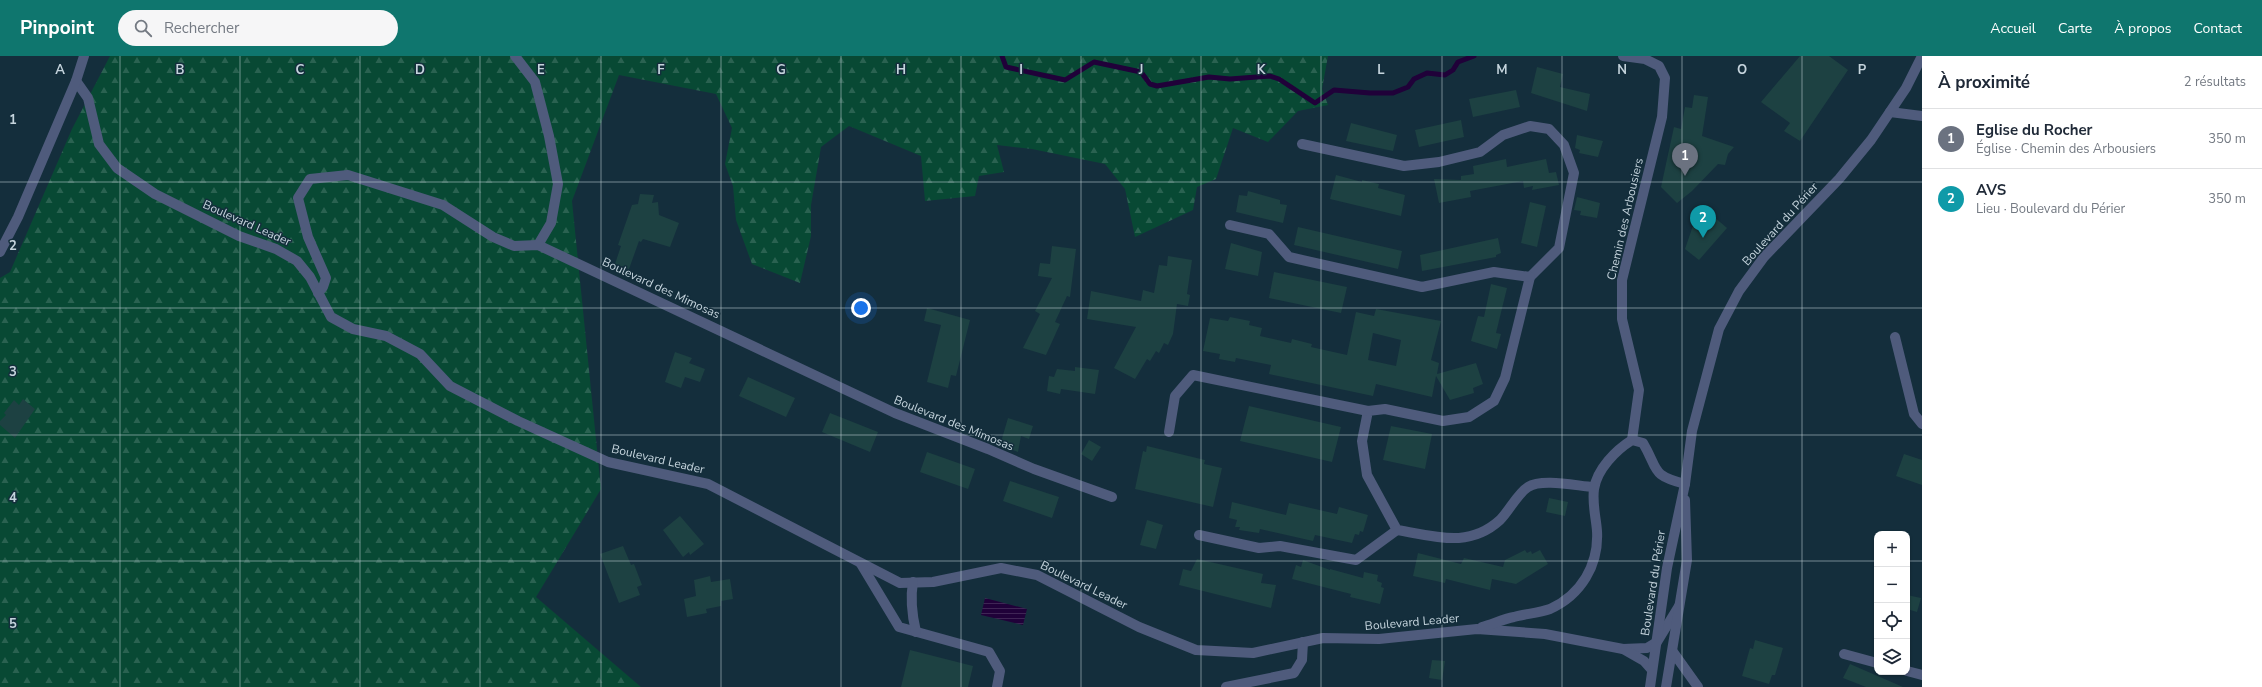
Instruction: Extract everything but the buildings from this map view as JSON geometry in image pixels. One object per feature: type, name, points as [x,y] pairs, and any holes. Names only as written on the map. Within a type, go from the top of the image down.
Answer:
[{"type":"street","points":[[0,252],[18,217],[76,81],[84,56]]},
{"type":"street","points":[[515,56],[535,82],[549,136],[558,184],[551,223],[538,245]]},
{"type":"street","name":"Chemin des Arbousiers","points":[[1623,56],[1645,59],[1658,66],[1665,78],[1662,117],[1622,280],[1622,319],[1639,390],[1632,440]]},
{"type":"street","name":"Boulevard du Périer","points":[[1650,687],[1667,568],[1685,484],[1692,431],[1704,379],[1719,329],[1739,292],[1764,257],[1850,166],[1906,88],[1922,56]]},
{"type":"street","name":"Boulevard Leader","points":[[76,81],[88,98],[99,144],[117,168],[155,194],[239,236],[276,249],[297,261],[310,277],[330,318],[353,329],[386,336],[420,354],[450,386],[518,421],[608,462],[708,484],[900,583],[933,582],[1001,568],[1037,575],[1139,627],[1196,650],[1253,653],[1323,638],[1379,639],[1477,629],[1545,634],[1623,649]]},
{"type":"street","points":[[1890,112],[1922,116]]},
{"type":"street","points":[[1169,432],[1175,396],[1193,375],[1368,411],[1385,409],[1443,421],[1469,417],[1494,401],[1505,378],[1530,277],[1559,248],[1574,173],[1564,145],[1549,129],[1530,126],[1503,135],[1480,152],[1439,162],[1404,166],[1302,144]]},
{"type":"street","name":"Boulevard des Mimosas","points":[[318,293],[323,288],[326,278],[308,237],[298,198],[310,179],[348,175],[443,205],[493,238],[514,246],[538,245],[895,413],[988,449],[1034,469],[1112,498]]},
{"type":"street","points":[[1230,225],[1269,234],[1289,257],[1422,287],[1494,272],[1530,277]]},
{"type":"street","points":[[1895,337],[1914,414],[1922,424]]},
{"type":"street","points":[[1368,411],[1362,441],[1367,475],[1396,530]]},
{"type":"street","points":[[1477,629],[1512,618],[1549,609],[1576,589],[1590,573],[1596,554],[1597,531],[1593,509],[1594,487],[1603,467],[1621,447],[1632,440],[1643,443],[1652,464],[1665,478],[1685,484]]},
{"type":"street","points":[[1199,535],[1258,548],[1280,546],[1356,560],[1396,530],[1460,539],[1483,533],[1501,519],[1528,487],[1545,483],[1594,487]]},
{"type":"street","name":"Boulevard du Périer","points":[[1666,687],[1687,560],[1685,484]]},
{"type":"street","points":[[861,564],[899,627],[989,652],[1000,671],[997,687]]},
{"type":"street","points":[[913,582],[911,592],[912,616],[916,632]]},
{"type":"street","points":[[1623,649],[1649,648],[1657,642],[1679,606]]},
{"type":"street","points":[[1226,687],[1294,673],[1302,660],[1303,642]]},
{"type":"street","points":[[1623,649],[1644,661],[1652,670]]},
{"type":"street","points":[[1673,652],[1698,687]]},
{"type":"street","points":[[1844,654],[1874,662]]},
{"type":"street","points":[[1910,672],[1922,675]]},
{"type":"green space","points":[[110,56],[1328,56],[1322,89],[1328,105],[1298,111],[1268,142],[1233,128],[1216,179],[1197,187],[1193,210],[1135,237],[1125,189],[1105,164],[1032,149],[997,145],[1004,172],[979,176],[975,196],[925,201],[921,156],[849,126],[821,147],[811,205],[811,236],[800,283],[752,264],[736,220],[733,186],[725,164],[732,128],[716,94],[619,75],[572,201],[601,489],[536,597],[641,687],[0,687],[0,278],[10,272],[72,129]]},
{"type":"shaded area","points":[[985,598],[1027,609],[1023,625],[981,615]]},
{"type":"waterway","points":[[1002,56],[1006,67],[1065,80],[1094,62],[1141,72],[1150,84],[1157,86],[1209,77],[1230,79],[1270,76],[1279,79],[1315,103],[1334,90],[1393,93],[1408,87],[1414,79],[1427,73],[1445,75],[1453,70],[1458,62],[1474,56]]},
{"type":"place","name":"Eglise du Rocher","points":[[1685,176]]},
{"type":"place","name":"AVS","points":[[1703,238]]}]
